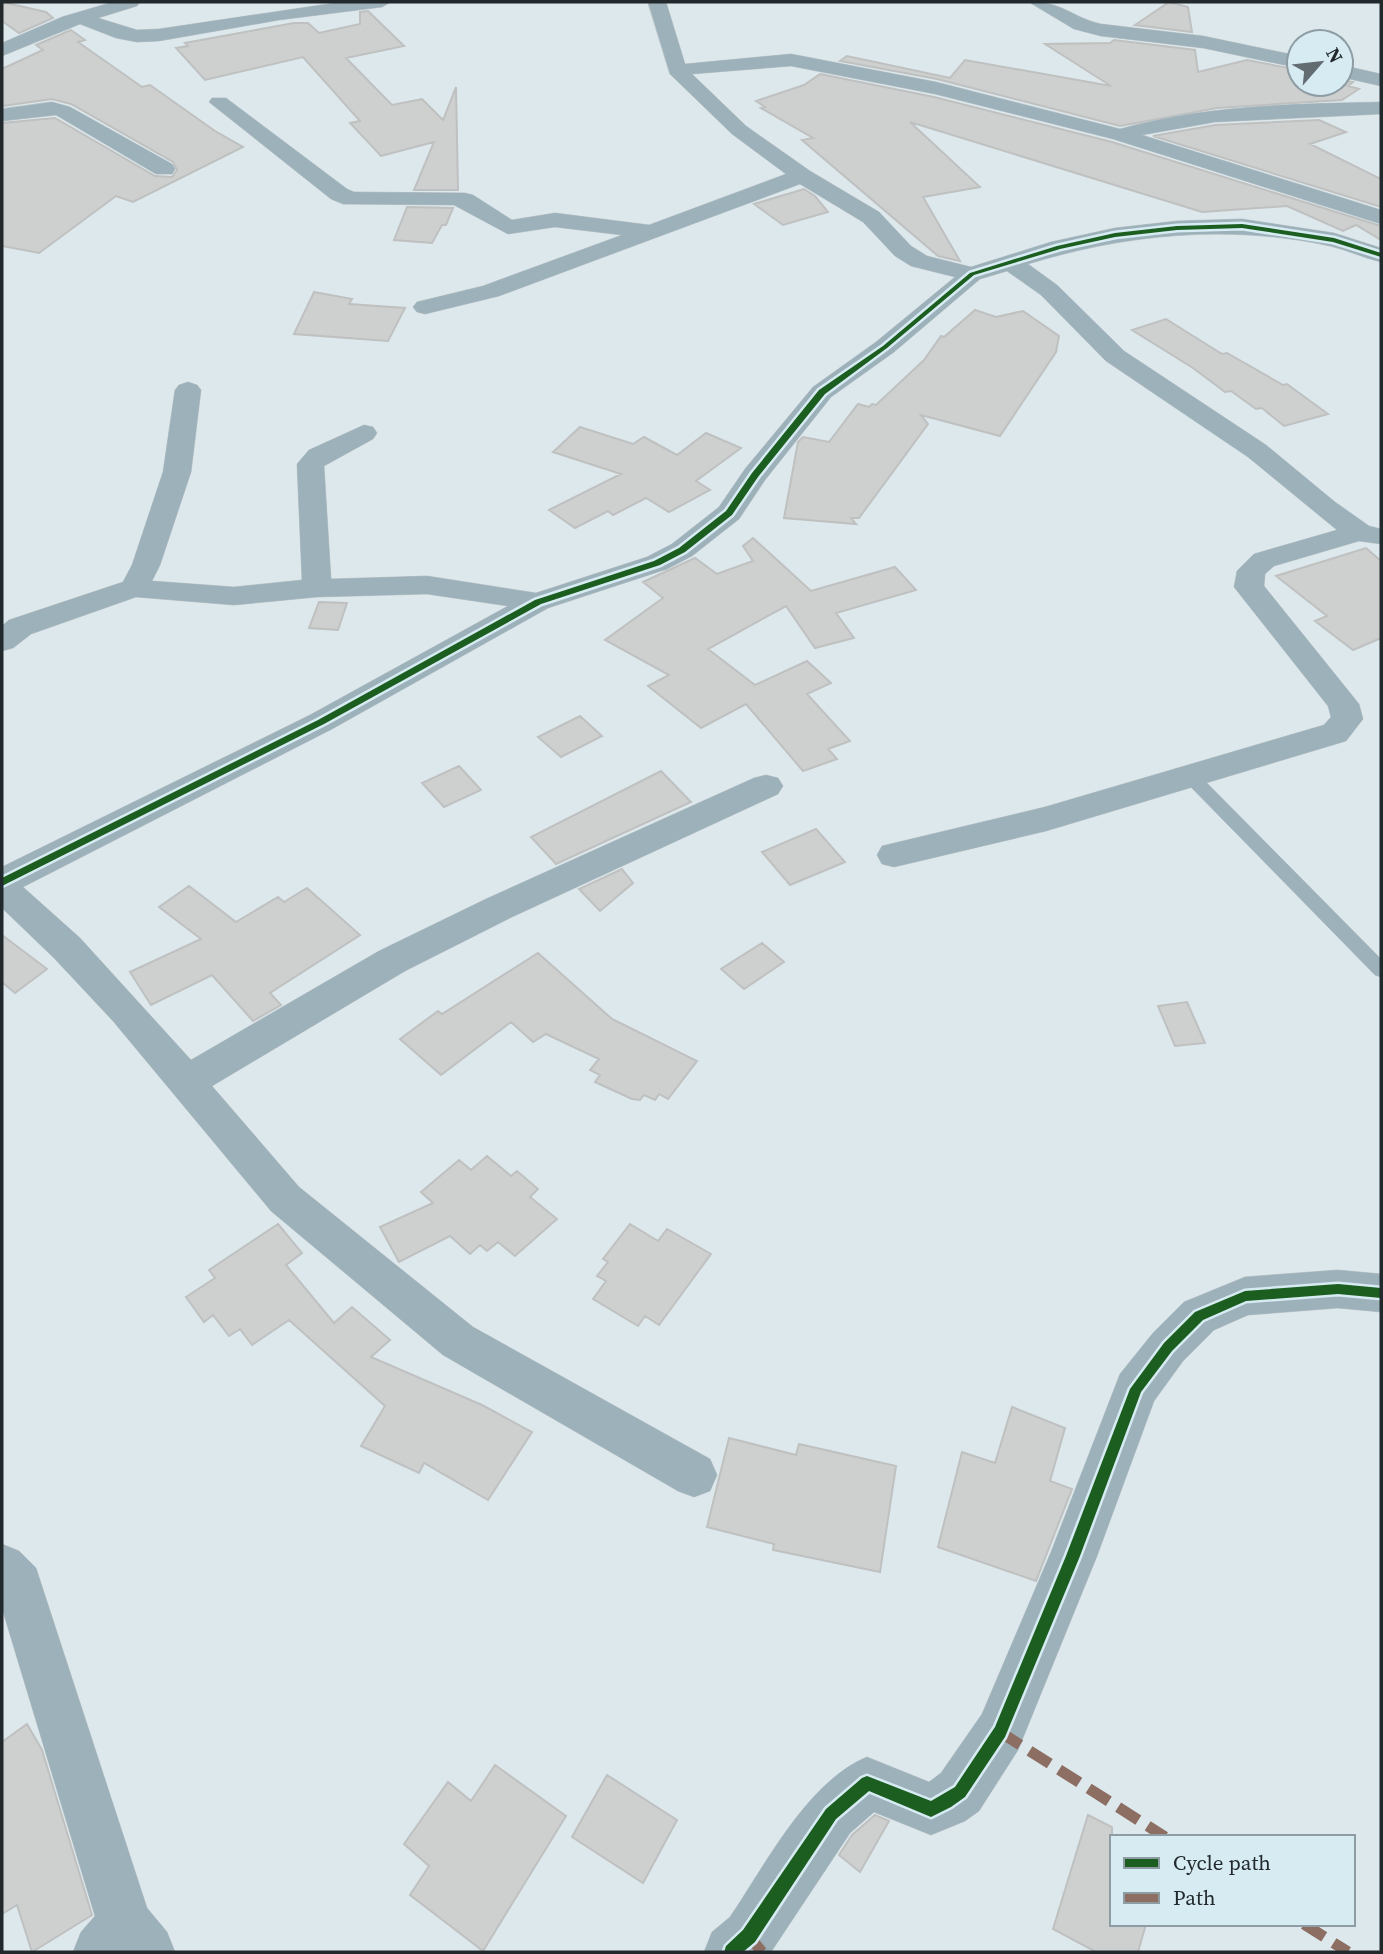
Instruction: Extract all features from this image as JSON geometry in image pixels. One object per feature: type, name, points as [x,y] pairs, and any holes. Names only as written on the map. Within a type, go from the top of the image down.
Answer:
[{"type":"street","points":[[2,50],[80,18],[131,2]]},
{"type":"street","points":[[80,18],[116,32],[137,36],[159,35],[277,8],[382,2]]},
{"type":"street","points":[[657,2],[677,70],[739,130],[802,176],[871,217],[903,251],[919,261],[972,274]]},
{"type":"street","points":[[1038,2],[1081,25],[1101,30],[1190,40],[1285,59]]},
{"type":"street","points":[[677,70],[763,61],[809,62],[936,88],[1120,135],[1381,216]]},
{"type":"street","points":[[1355,74],[1381,80]]},
{"type":"street","points":[[219,102],[339,194],[351,200],[454,198],[465,200],[508,226],[555,220],[654,232]]},
{"type":"street","points":[[2,115],[52,108],[63,111],[164,169]]},
{"type":"street","points":[[1120,135],[1152,125],[1181,121],[1381,108]]},
{"type":"street","points":[[425,307],[491,291],[802,176]]},
{"type":"street","points":[[2,882],[321,722],[538,602],[657,563],[682,550],[729,513],[755,475],[822,392],[885,347],[972,274],[1059,247],[1115,235],[1177,228],[1229,226],[1334,240],[1381,255]]},
{"type":"street","points":[[1009,261],[1049,290],[1115,356],[1257,451],[1325,508],[1370,535]]},
{"type":"street","points":[[134,589],[146,565],[177,471],[188,390]]},
{"type":"street","points":[[317,588],[310,464],[318,456],[364,433]]},
{"type":"street","points":[[894,855],[1046,819],[1335,733],[1347,719],[1343,704],[1249,587],[1251,571],[1264,560],[1370,535]]},
{"type":"street","points":[[8,633],[134,589],[234,596],[317,588],[427,585],[538,602]]},
{"type":"street","points":[[186,1082],[392,961],[499,908],[766,786]]},
{"type":"street","points":[[2,888],[67,948],[127,1011],[285,1199],[458,1341],[694,1475]]},
{"type":"street","points":[[732,1952],[749,1936],[831,1814],[867,1783],[931,1809],[960,1792],[1000,1732],[1073,1556],[1136,1390],[1168,1346],[1199,1316],[1245,1296],[1338,1289],[1381,1293]]},
{"type":"street","points":[[2,1568],[19,1585],[124,1942]]},
{"type":"lane","points":[[1189,775],[1381,970]]},
{"type":"building","points":[[2,2],[46,12],[53,18],[19,33],[2,21]]},
{"type":"building","points":[[1169,2],[1188,7],[1192,32],[1135,25]]},
{"type":"building","points":[[368,11],[404,46],[346,58],[392,105],[422,99],[443,120],[456,87],[458,190],[414,190],[434,142],[381,156],[350,123],[360,121],[303,57],[205,80],[176,48],[188,46],[185,43],[294,23],[308,23],[319,33],[360,24],[360,12]]},
{"type":"building","points":[[71,30],[85,40],[78,42],[142,87],[150,85],[215,131],[243,147],[133,202],[116,196],[39,253],[2,246],[2,123],[55,118],[155,176],[172,177],[177,170],[173,162],[71,104],[52,99],[2,106],[2,69],[43,50],[36,45]]},
{"type":"building","points":[[1114,40],[1195,50],[1198,72],[1247,60],[1285,67],[1285,98],[1345,98],[1217,108],[1120,126],[937,79],[840,61],[847,56],[950,78],[965,60],[1111,86],[1045,44],[1110,43]]},
{"type":"building","points":[[820,74],[934,97],[1112,142],[1381,226],[1381,240],[1356,225],[1343,231],[1287,206],[1202,212],[910,122],[980,187],[923,197],[960,261],[938,256],[802,140],[813,138],[761,108],[765,107],[756,101],[804,85]]},
{"type":"building","points":[[1319,120],[1346,132],[1310,144],[1381,179],[1381,207],[1153,136],[1215,125]]},
{"type":"building","points":[[804,189],[815,196],[828,212],[783,225],[754,204]]},
{"type":"building","points":[[407,207],[453,208],[446,225],[442,225],[432,243],[394,240]]},
{"type":"building","points":[[314,292],[352,299],[349,304],[405,308],[388,341],[294,334]]},
{"type":"building","points":[[975,310],[996,317],[1023,311],[1059,336],[1056,352],[1000,436],[921,415],[928,424],[859,518],[851,518],[856,524],[784,518],[798,442],[803,437],[829,442],[858,404],[869,407],[876,405],[924,360],[941,336],[944,337]]},
{"type":"building","points":[[1166,319],[1222,354],[1227,353],[1283,385],[1287,384],[1328,414],[1284,426],[1262,408],[1256,409],[1231,391],[1225,392],[1193,368],[1132,330]]},
{"type":"building","points":[[580,427],[633,444],[644,437],[677,455],[706,433],[741,448],[696,481],[710,490],[669,512],[646,498],[613,515],[608,511],[575,528],[549,510],[621,474],[553,452]]},
{"type":"building","points":[[753,538],[811,591],[895,567],[916,590],[836,613],[854,638],[815,648],[786,606],[708,649],[755,685],[807,661],[831,683],[807,694],[850,741],[828,749],[837,759],[803,771],[746,704],[701,728],[648,686],[669,675],[605,640],[663,598],[643,582],[695,558],[717,574],[753,561],[743,546]]},
{"type":"building","points":[[1366,548],[1381,561],[1381,638],[1353,650],[1315,621],[1327,616],[1276,576]]},
{"type":"building","points":[[319,602],[347,603],[338,630],[309,628]]},
{"type":"building","points":[[580,716],[602,736],[561,757],[538,737]]},
{"type":"building","points":[[459,766],[481,790],[444,807],[422,783]]},
{"type":"building","points":[[661,771],[691,802],[556,864],[531,837]]},
{"type":"building","points":[[816,829],[845,862],[790,885],[762,852]]},
{"type":"building","points":[[622,869],[633,883],[600,911],[579,889]]},
{"type":"building","points":[[189,886],[236,922],[278,897],[284,902],[307,888],[360,935],[270,993],[281,1005],[253,1021],[212,975],[151,1005],[130,972],[201,939],[159,907]]},
{"type":"building","points":[[2,935],[47,969],[15,993],[2,982]]},
{"type":"building","points":[[762,943],[784,962],[744,989],[721,969]]},
{"type":"building","points":[[538,953],[612,1019],[697,1061],[668,1099],[659,1094],[655,1100],[644,1095],[640,1100],[632,1099],[595,1082],[600,1075],[590,1070],[599,1059],[546,1034],[533,1042],[511,1022],[441,1075],[400,1039],[438,1011],[442,1014]]},
{"type":"building","points":[[1187,1002],[1205,1043],[1175,1046],[1158,1006]]},
{"type":"building","points":[[487,1156],[511,1176],[517,1171],[538,1189],[530,1197],[557,1219],[515,1256],[498,1242],[487,1251],[480,1245],[470,1254],[450,1236],[399,1262],[380,1227],[433,1203],[421,1192],[459,1160],[471,1170]]},
{"type":"building","points":[[278,1224],[302,1253],[286,1265],[334,1323],[352,1307],[390,1340],[371,1357],[482,1405],[532,1432],[488,1500],[424,1463],[419,1473],[361,1446],[385,1406],[289,1320],[252,1345],[240,1329],[229,1336],[213,1315],[204,1322],[186,1297],[215,1278],[209,1270]]},
{"type":"building","points":[[630,1224],[658,1241],[667,1229],[711,1254],[659,1325],[645,1316],[638,1326],[593,1299],[606,1281],[597,1276],[608,1262],[603,1259]]},
{"type":"building","points":[[1012,1407],[1065,1428],[1050,1481],[1072,1489],[1036,1581],[938,1547],[962,1452],[995,1463]]},
{"type":"building","points":[[729,1438],[796,1455],[799,1444],[896,1466],[880,1572],[773,1550],[774,1544],[707,1527]]},
{"type":"building","points":[[27,1724],[42,1750],[92,1915],[32,1952],[17,1905],[2,1914],[2,1742]]},
{"type":"building","points":[[495,1765],[566,1816],[483,1951],[410,1895],[429,1866],[404,1844],[448,1782],[471,1801]]},
{"type":"building","points":[[607,1775],[677,1820],[643,1883],[572,1837]]},
{"type":"building","points":[[875,1815],[889,1821],[860,1872],[839,1855],[852,1835]]},
{"type":"building","points":[[1088,1815],[1112,1827],[1110,1926],[1145,1926],[1138,1952],[1096,1952],[1053,1929]]},
{"type":"marked path","points":[[1000,1732],[1162,1835]]},
{"type":"marked path","points":[[1307,1926],[1348,1952]]},
{"type":"marked path","points":[[749,1936],[762,1952]]},
{"type":"cycle path","points":[[2,882],[321,722],[538,602],[657,563],[682,550],[729,513],[755,475],[822,392],[885,347],[972,274],[1059,247],[1115,235],[1177,228],[1242,226],[1334,240],[1381,255]]},
{"type":"cycle path","points":[[732,1952],[749,1936],[831,1814],[867,1783],[931,1809],[960,1792],[1000,1732],[1073,1556],[1136,1389],[1168,1347],[1199,1316],[1245,1296],[1338,1289],[1381,1293]]}]
